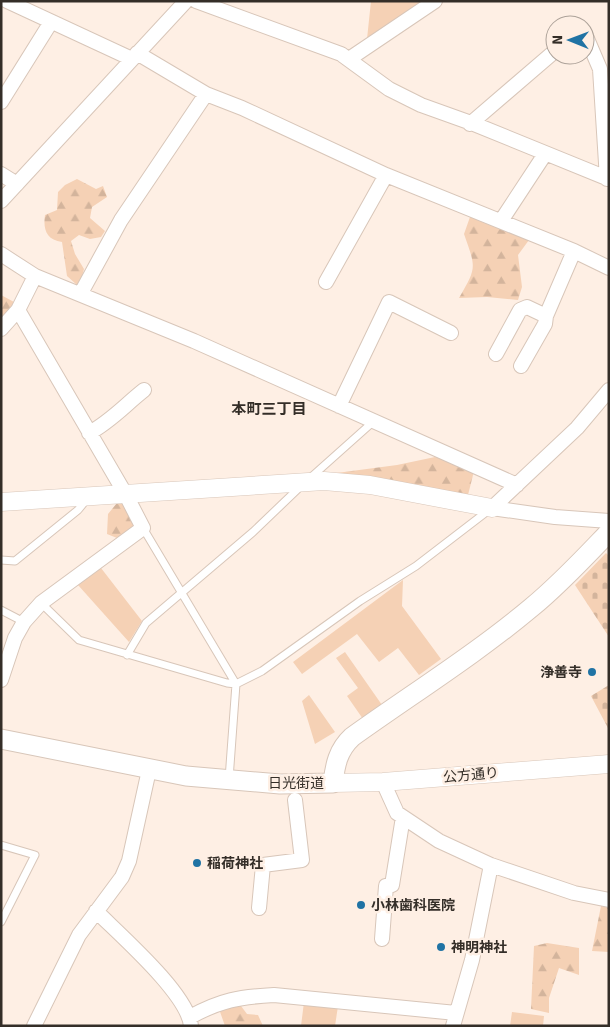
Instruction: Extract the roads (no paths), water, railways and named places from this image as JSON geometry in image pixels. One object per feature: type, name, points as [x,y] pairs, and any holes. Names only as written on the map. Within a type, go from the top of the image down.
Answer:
[{"type":"main road","name":"日光街道","points":[[1,739],[149,770],[229,781],[280,784],[333,784],[335,764],[342,749],[352,736],[486,642],[532,607],[557,585],[609,532]]},
{"type":"street","points":[[7,1],[51,22],[135,56],[206,94],[242,108],[386,175],[574,251],[609,268]]},
{"type":"street","points":[[1,201],[186,1]]},
{"type":"street","points":[[196,1],[341,54],[389,89],[420,105],[608,179],[604,75],[595,57]]},
{"type":"street","points":[[349,59],[435,1]]},
{"type":"street","points":[[1,102],[51,22]]},
{"type":"street","points":[[470,124],[545,60]]},
{"type":"street","points":[[81,293],[121,220],[206,94]]},
{"type":"street","points":[[501,221],[546,154]]},
{"type":"street","points":[[1,174],[17,184]]},
{"type":"street","points":[[326,282],[386,175]]},
{"type":"street","points":[[521,366],[545,324],[546,316],[574,251]]},
{"type":"street","points":[[1,254],[35,276],[81,293],[518,485]]},
{"type":"street","points":[[1,329],[18,310],[35,276]]},
{"type":"street","points":[[339,406],[389,302],[451,333]]},
{"type":"street","points":[[496,354],[520,310],[527,307],[546,316]]},
{"type":"street","points":[[1,680],[24,622],[40,603],[143,528],[126,495],[18,310]]},
{"type":"street","points":[[89,433],[105,425],[124,405],[144,390]]},
{"type":"street","points":[[492,508],[577,428],[609,390]]},
{"type":"street","points":[[1,502],[306,482],[370,485],[492,508],[554,517],[609,521]]},
{"type":"street","name":"公方通り","points":[[333,784],[383,782],[609,764]]},
{"type":"street","points":[[34,1026],[79,935],[122,877],[129,861],[149,770]]},
{"type":"street","points":[[383,782],[391,802],[403,817],[439,841],[492,866],[574,893],[609,900]]},
{"type":"street","points":[[259,908],[262,865],[302,860],[295,800]]},
{"type":"street","points":[[382,938],[386,886],[392,885],[403,817]]},
{"type":"street","points":[[96,911],[178,996],[191,1021],[216,1003],[245,996],[274,995],[454,1019],[472,960],[492,866]]},
{"type":"lane","points":[[127,655],[146,623],[253,532],[374,422]]},
{"type":"lane","points":[[1,560],[15,561],[78,510],[89,497]]},
{"type":"lane","points":[[40,603],[79,640],[226,683],[236,684],[270,666],[360,601],[416,566],[492,508]]},
{"type":"lane","points":[[143,528],[236,684],[229,781]]},
{"type":"lane","points":[[1,610],[24,622]]},
{"type":"lane","points":[[1,845],[36,855],[1,922]]},
{"type":"place","name":"浄善寺","points":[[592,672]]},
{"type":"place","name":"稲荷神社","points":[[197,863]]},
{"type":"place","name":"小林歯科医院","points":[[361,905]]},
{"type":"place","name":"神明神社","points":[[441,947]]},
{"type":"district","name":"本町三丁目","points":[[269,409]]}]
